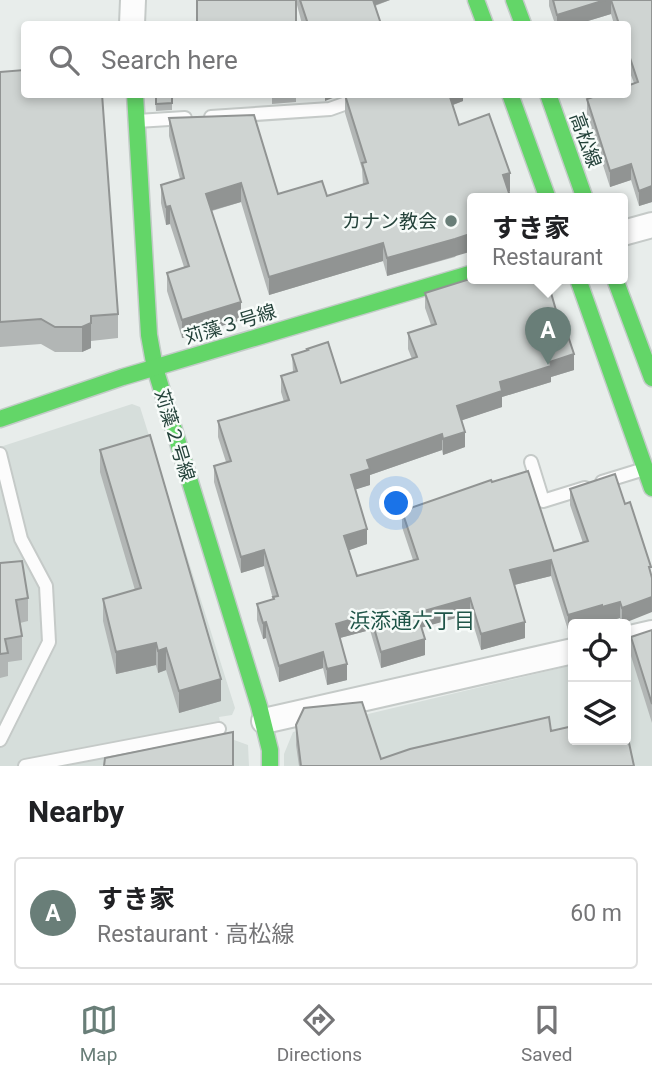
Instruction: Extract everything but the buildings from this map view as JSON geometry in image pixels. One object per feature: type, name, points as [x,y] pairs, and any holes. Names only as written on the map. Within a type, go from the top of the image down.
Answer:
[{"type":"street","points":[[132,21],[133,0]]},
{"type":"street","points":[[475,0],[484,21]]},
{"type":"street","points":[[514,0],[522,21]]},
{"type":"street","name":"苅藻２号線","points":[[135,98],[149,335],[155,368],[264,721],[270,750],[270,766]]},
{"type":"street","points":[[511,98],[546,193]]},
{"type":"street","name":"高松線","points":[[549,98],[583,193]]},
{"type":"street","points":[[628,232],[652,225]]},
{"type":"street","name":"苅藻３号線","points":[[0,419],[123,377],[467,275]]},
{"type":"street","points":[[580,284],[652,488]]},
{"type":"street","points":[[617,284],[652,378]]},
{"type":"street","points":[[631,638],[652,633]]},
{"type":"street","points":[[264,721],[568,652]]},
{"type":"lane","points":[[136,121],[330,110],[362,98]]},
{"type":"lane","points":[[0,454],[21,539],[47,586],[49,642],[0,740]]},
{"type":"lane","points":[[531,462],[543,501],[645,469]]},
{"type":"lane","points":[[25,766],[219,729]]},
{"type":"shaded area","points":[[132,404],[140,407],[235,708],[232,715],[219,717],[223,736],[248,745],[249,766],[0,766],[0,447]]},
{"type":"shaded area","points":[[652,647],[652,766],[284,766],[284,754],[293,732],[568,666],[568,745],[631,745],[631,652]]},
{"type":"traffic: fast","points":[[476,0],[484,21]]},
{"type":"traffic: fast","points":[[514,0],[522,21]]},
{"type":"traffic: fast","points":[[135,98],[149,335],[155,368],[259,706],[270,750],[270,766]]},
{"type":"traffic: fast","points":[[511,98],[546,193]]},
{"type":"traffic: fast","points":[[549,98],[583,193]]},
{"type":"traffic: fast","points":[[0,419],[123,377],[467,275]]},
{"type":"traffic: fast","points":[[580,284],[652,488]]},
{"type":"traffic: fast","points":[[617,284],[652,378]]},
{"type":"place","name":"カナン教会","points":[[451,221]]},
{"type":"place","name":"すき家","points":[[548,365]]},
{"type":"district","name":"浜添通六丁目","points":[[412,621]]}]
